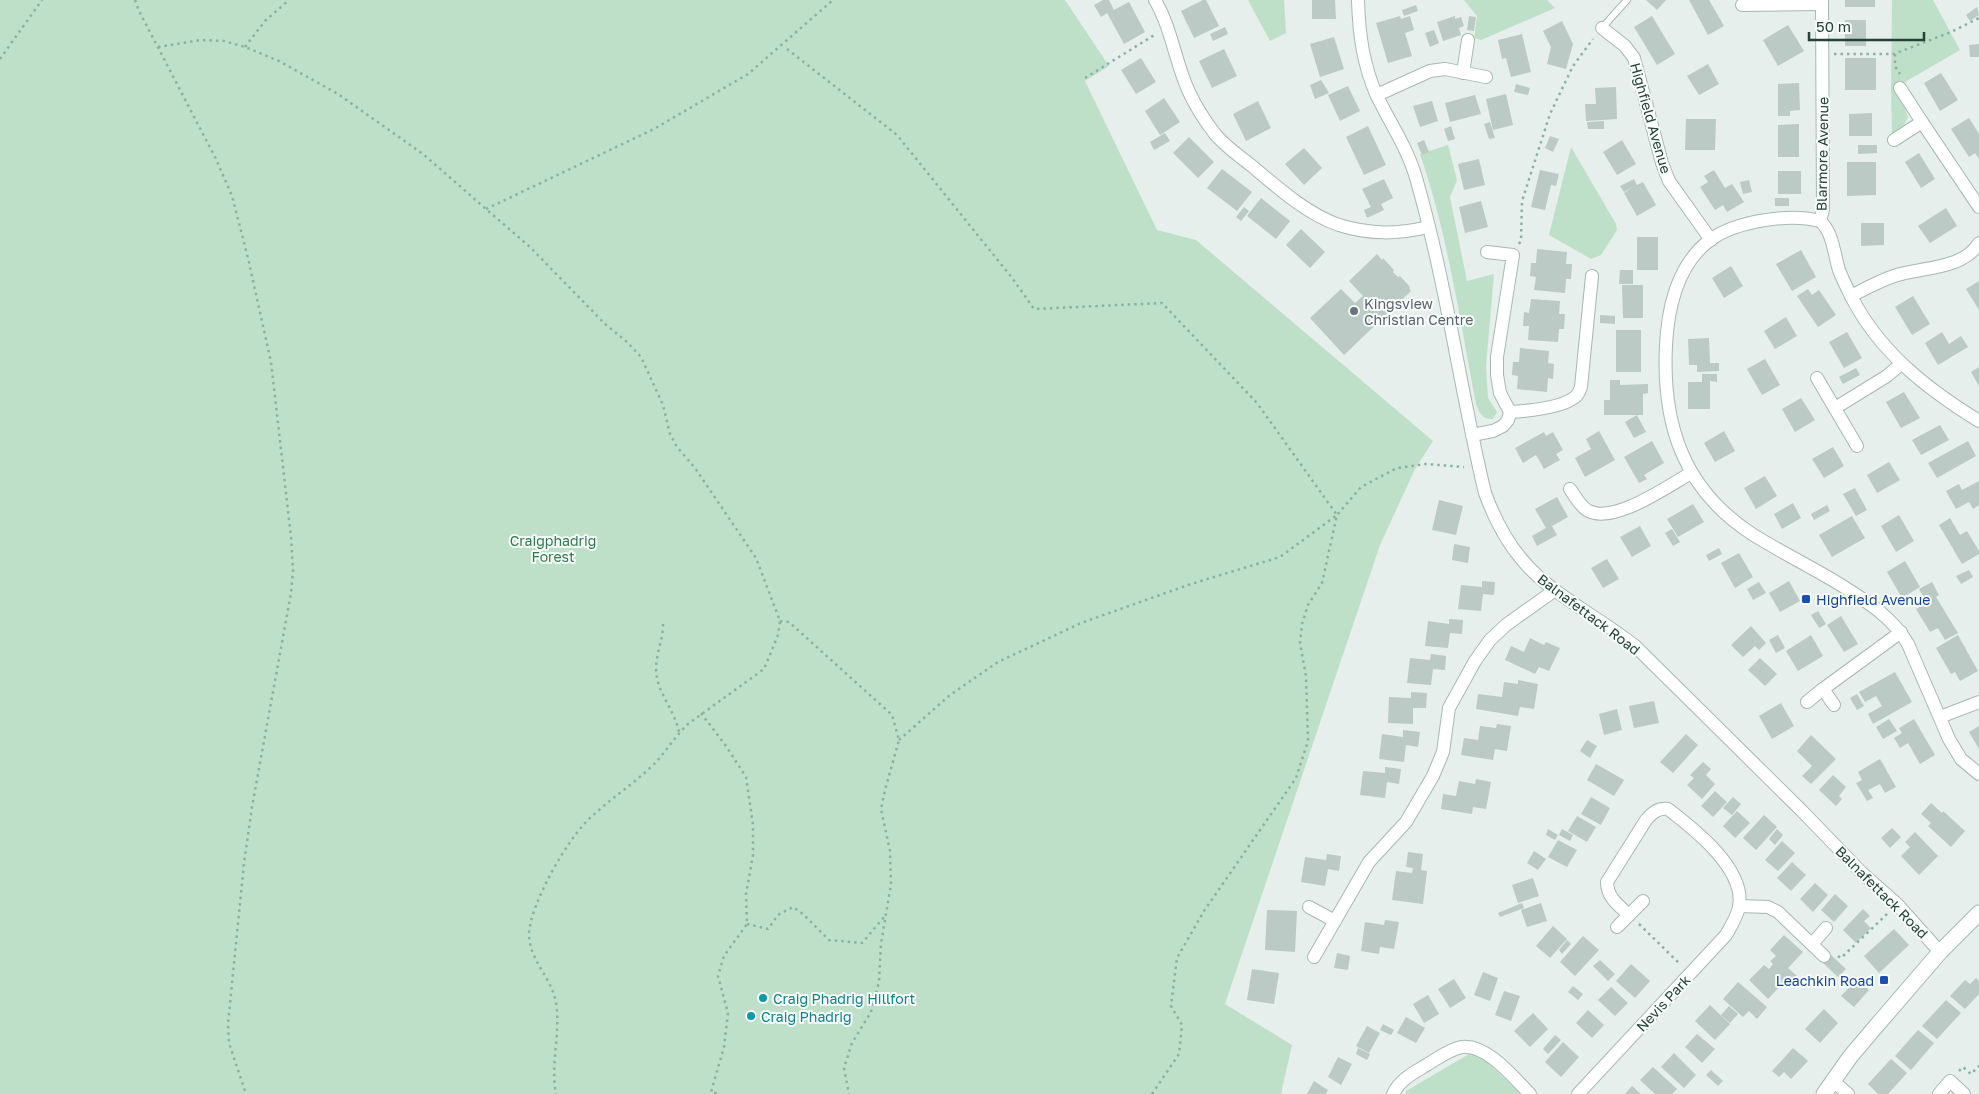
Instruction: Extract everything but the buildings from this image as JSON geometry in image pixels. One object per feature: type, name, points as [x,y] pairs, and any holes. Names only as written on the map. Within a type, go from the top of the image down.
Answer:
[{"type":"street","points":[[1155,0],[1168,27],[1189,92],[1201,114],[1216,135],[1277,187],[1313,213],[1338,225],[1362,231],[1388,234],[1429,227]]},
{"type":"street","name":"Balnafettack Road","points":[[1358,0],[1362,51],[1368,72],[1416,176],[1429,227],[1478,466],[1485,493],[1500,530],[1525,564],[1540,578],[1635,646],[1862,873],[1897,904],[1940,952]]},
{"type":"street","name":"Blarmore Avenue","points":[[1742,5],[1758,2],[1822,2],[1823,210],[1820,221],[1829,233],[1840,272],[1851,296],[1868,324],[1901,364],[1928,387],[1979,421]]},
{"type":"street","name":"Highfield Avenue","points":[[1602,28],[1625,46],[1634,58],[1662,163],[1669,181],[1711,240]]},
{"type":"street","points":[[1463,73],[1468,40]]},
{"type":"street","points":[[1377,95],[1430,71],[1445,69],[1486,77]]},
{"type":"street","points":[[1900,88],[1979,207]]},
{"type":"street","points":[[1894,140],[1922,122]]},
{"type":"street","points":[[1820,221],[1802,218],[1748,223],[1711,240],[1692,259],[1678,282],[1670,307],[1667,330],[1665,380],[1668,410],[1674,436],[1691,473],[1712,501],[1738,524],[1874,607],[1901,632],[1949,739],[1961,759],[1979,774]]},
{"type":"street","points":[[1851,296],[1896,275],[1950,263],[1965,257],[1979,243]]},
{"type":"street","points":[[1472,435],[1503,426],[1508,420],[1510,412],[1500,393],[1497,357],[1513,255],[1487,252]]},
{"type":"street","points":[[1510,412],[1555,406],[1575,397],[1581,387],[1592,276]]},
{"type":"street","points":[[1835,408],[1887,376],[1901,364]]},
{"type":"street","points":[[1817,378],[1857,446]]},
{"type":"street","points":[[1570,489],[1587,510],[1597,514],[1611,513],[1631,506],[1691,473]]},
{"type":"street","points":[[1314,957],[1369,862],[1406,822],[1433,776],[1443,752],[1449,708],[1475,661],[1490,640],[1506,625],[1555,590]]},
{"type":"street","points":[[1807,702],[1901,632]]},
{"type":"street","points":[[1823,689],[1834,705]]},
{"type":"street","points":[[1940,717],[1979,702]]},
{"type":"street","points":[[1629,915],[1610,897],[1607,882],[1646,820],[1653,812],[1660,808],[1668,809],[1723,858],[1732,871],[1738,889],[1740,906],[1768,906],[1778,912],[1824,956]]},
{"type":"street","points":[[1617,927],[1642,902]]},
{"type":"street","name":"Nevis Park","points":[[1578,1094],[1726,935],[1740,906]]},
{"type":"street","points":[[1309,907],[1335,921]]},
{"type":"street","points":[[1824,1094],[1832,1080],[1872,1031],[1940,952],[1979,913]]},
{"type":"street","points":[[1812,944],[1826,928]]},
{"type":"street","points":[[1393,1094],[1397,1086],[1406,1077],[1450,1051],[1462,1047],[1474,1047],[1486,1052],[1530,1094]]},
{"type":"street","points":[[1939,1094],[1955,1077],[1964,1094]]},
{"type":"street","points":[[1832,1080],[1848,1094]]},
{"type":"lane","points":[[1602,28],[1627,0]]},
{"type":"path","points":[[0,59],[42,0]]},
{"type":"path","points":[[135,0],[216,159],[232,196],[271,362],[291,537],[293,571],[291,593],[252,808],[244,863],[228,1015],[229,1042],[246,1094]]},
{"type":"path","points":[[245,47],[266,21],[289,0]]},
{"type":"path","points":[[486,209],[654,129],[748,74],[833,0]]},
{"type":"path","points":[[1823,54],[1895,54],[1951,32],[1979,18]]},
{"type":"path","points":[[1085,78],[1168,27]]},
{"type":"path","points":[[1513,255],[1521,240],[1522,201],[1550,114],[1573,66],[1602,28]]},
{"type":"path","points":[[158,47],[201,40],[224,42],[245,47],[279,61],[338,94],[423,154],[530,247],[605,324],[627,342],[641,357],[663,405],[670,434],[756,558],[780,621],[778,635],[764,669],[701,713],[679,733],[652,767],[589,818],[576,834],[546,885],[531,919],[529,934],[531,946],[548,978],[556,1003],[556,1094]]},
{"type":"path","points":[[786,49],[897,135],[1014,278],[1034,309],[1162,303],[1257,403],[1337,515],[1322,583],[1308,605],[1302,624],[1300,643],[1306,676],[1308,722],[1308,741],[1302,762],[1296,778],[1204,911],[1177,958],[1171,1006],[1182,1025],[1179,1054],[1152,1094]]},
{"type":"path","points":[[1895,54],[1895,66],[1904,82],[1900,88]]},
{"type":"path","points":[[899,740],[950,695],[998,662],[1081,623],[1191,584],[1280,557],[1337,515],[1361,487],[1397,468],[1426,464],[1456,467],[1478,466]]},
{"type":"path","points":[[780,621],[789,622],[892,715],[899,740],[881,809],[890,851],[891,884],[881,944],[879,982],[871,1012],[852,1043],[844,1068],[849,1094]]},
{"type":"path","points":[[663,624],[663,635],[656,657],[657,678],[675,716],[679,733]]},
{"type":"path","points":[[701,713],[746,777],[754,824],[753,855],[746,894],[747,924],[724,956],[718,976],[728,1012],[724,1047],[711,1092],[719,1094]]},
{"type":"path","points":[[747,924],[768,929],[778,915],[794,907],[829,940],[862,943],[886,916]]},
{"type":"path","points":[[1824,956],[1830,950],[1841,958],[1893,908]]},
{"type":"path","points":[[1629,915],[1690,975]]},
{"type":"path","points":[[1955,1077],[1963,1067],[1971,1074],[1979,1066]]},
{"type":"green space","name":"Craigphadrig Forest","points":[[0,0],[1065,0],[1109,66],[1085,81],[1157,230],[1196,240],[1433,441],[1415,469],[1380,545],[1225,1004],[1292,1045],[1281,1094],[0,1094]]},
{"type":"green space","points":[[1248,0],[1284,0],[1286,33],[1270,41]]},
{"type":"green space","points":[[1464,0],[1547,0],[1555,8],[1481,40],[1474,38],[1477,16]]},
{"type":"green space","points":[[1892,0],[1933,0],[1960,50],[1893,89],[1905,108],[1908,117],[1903,127],[1892,134],[1891,90]]},
{"type":"green space","points":[[1448,145],[1457,180],[1450,197],[1467,281],[1494,274],[1486,366],[1488,398],[1497,412],[1493,419],[1482,415],[1476,404],[1446,247],[1420,154]]},
{"type":"green space","points":[[1571,147],[1616,224],[1617,230],[1601,255],[1591,259],[1549,235]]},
{"type":"green space","points":[[1469,1054],[1482,1057],[1521,1094],[1406,1094],[1406,1091]]},
{"type":"place","name":"Kingsview Christian Centre","points":[[1354,311]]},
{"type":"place","name":"Highfield Avenue","points":[[1806,599]]},
{"type":"place","name":"Leachkin Road","points":[[1884,980]]},
{"type":"place","name":"Craig Phadrig Hillfort","points":[[763,998]]},
{"type":"place","name":"Craig Phadrig","points":[[751,1016]]}]
